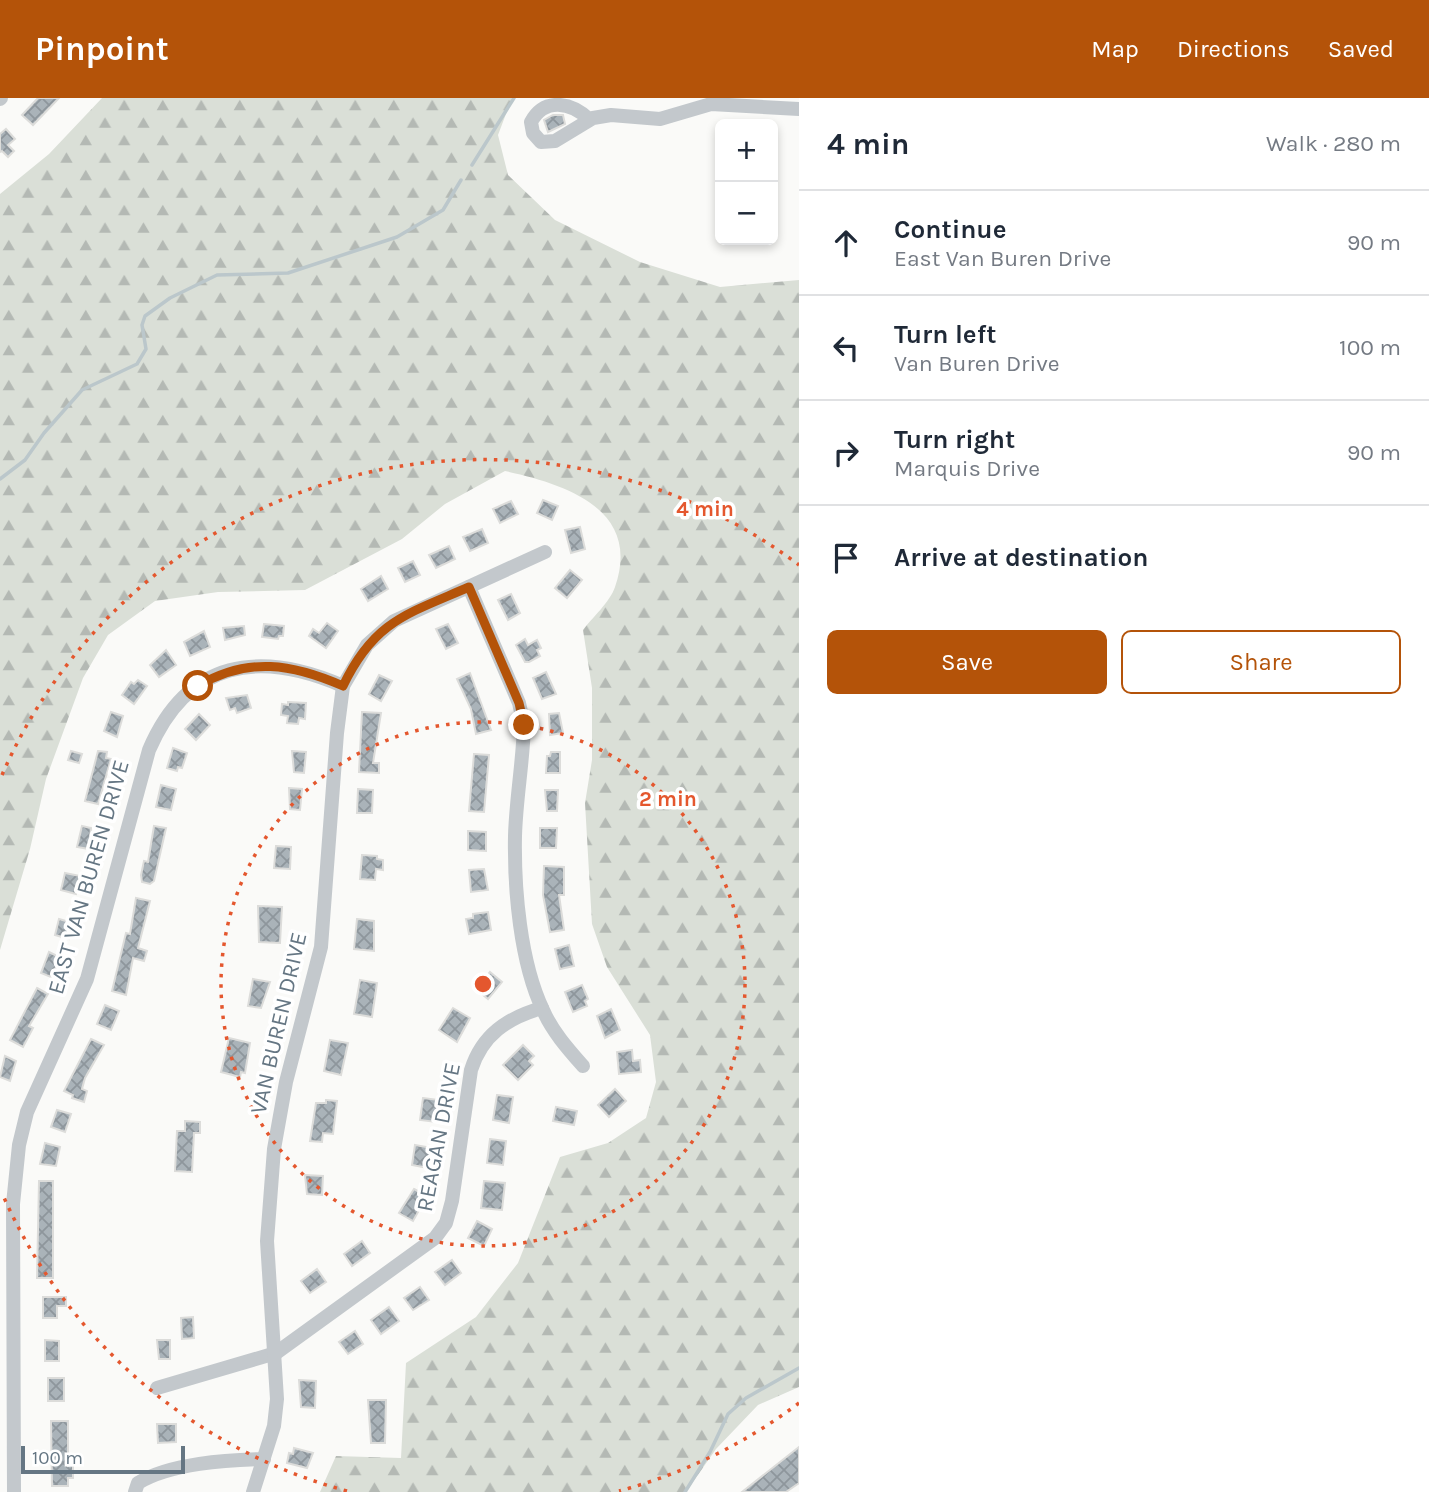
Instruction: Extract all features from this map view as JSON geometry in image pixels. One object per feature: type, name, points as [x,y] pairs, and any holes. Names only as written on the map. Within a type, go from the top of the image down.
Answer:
[{"type":"street","points":[[590,120],[611,116],[660,119],[711,104],[799,109]]},
{"type":"street","points":[[545,552],[469,587],[522,714],[524,738],[515,829],[516,876],[522,925],[542,1008],[556,1034],[583,1066]]},
{"type":"street","name":"VAN BUREN DRIVE","points":[[253,1492],[276,1412],[276,1353],[267,1241],[273,1157],[286,1082],[321,947],[338,714],[343,686],[362,651],[384,627],[403,615],[469,587]]},
{"type":"street","name":"EAST VAN BUREN DRIVE","points":[[14,1492],[13,1204],[19,1145],[27,1112],[87,979],[149,750],[161,725],[177,705],[198,686],[223,673],[249,666],[276,665],[299,669],[343,686]]},
{"type":"street","name":"REAGAN DRIVE","points":[[157,1388],[276,1353],[410,1257],[442,1230],[452,1201],[474,1060],[494,1031],[513,1018],[542,1008]]},
{"type":"street","points":[[135,1492],[138,1483],[164,1473],[224,1460],[264,1459]]},
{"type":"green space","points":[[102,98],[512,98],[498,135],[508,175],[555,220],[640,262],[720,287],[799,280],[799,1387],[758,1405],[716,1449],[686,1492],[320,1492],[336,1456],[401,1458],[406,1363],[476,1317],[518,1263],[560,1157],[608,1143],[646,1118],[656,1082],[650,1035],[607,967],[592,924],[585,803],[592,760],[592,688],[583,630],[613,593],[620,560],[618,538],[608,519],[593,505],[551,484],[505,471],[445,504],[402,539],[305,590],[218,592],[155,601],[108,635],[83,678],[46,779],[30,849],[0,950],[0,194],[49,154]]},
{"type":"building","points":[[38,98],[59,98],[33,125],[22,115]]},
{"type":"building","points":[[553,115],[563,115],[565,124],[548,132],[544,120]]},
{"type":"building","points":[[6,129],[15,139],[8,145],[14,151],[8,157],[0,152],[0,134]]},
{"type":"building","points":[[543,500],[558,506],[552,520],[537,513]]},
{"type":"building","points":[[511,501],[518,514],[500,523],[493,509]]},
{"type":"building","points":[[580,527],[585,549],[571,553],[565,530]]},
{"type":"building","points":[[482,529],[488,543],[470,551],[463,537]]},
{"type":"building","points":[[449,546],[455,559],[436,568],[429,555]]},
{"type":"building","points":[[413,561],[420,575],[405,582],[398,568]]},
{"type":"building","points":[[570,570],[582,580],[567,598],[555,588]]},
{"type":"building","points":[[381,576],[388,589],[368,601],[361,589]]},
{"type":"building","points":[[511,594],[520,613],[508,620],[498,600]]},
{"type":"building","points":[[327,623],[338,631],[326,648],[309,636],[313,629],[319,633]]},
{"type":"building","points":[[264,624],[284,626],[283,636],[278,639],[262,637]]},
{"type":"building","points":[[448,624],[458,643],[446,649],[436,629]]},
{"type":"building","points":[[244,626],[245,635],[225,640],[223,628]]},
{"type":"building","points":[[204,631],[210,647],[190,656],[184,642]]},
{"type":"building","points":[[525,639],[528,645],[537,640],[541,648],[537,650],[540,656],[529,662],[525,662],[516,645]]},
{"type":"building","points":[[166,650],[176,665],[159,677],[150,665]]},
{"type":"building","points":[[546,672],[556,694],[542,699],[533,678]]},
{"type":"building","points":[[470,673],[491,730],[476,734],[471,709],[457,679]]},
{"type":"building","points":[[379,675],[392,681],[381,701],[369,694]]},
{"type":"building","points":[[138,680],[147,686],[134,704],[122,695],[131,682],[134,684]]},
{"type":"building","points":[[247,695],[251,708],[237,713],[235,708],[230,710],[226,698]]},
{"type":"building","points":[[288,702],[306,703],[305,719],[299,718],[298,724],[287,723],[288,716],[281,715],[282,704],[288,705]]},
{"type":"building","points":[[111,712],[123,716],[117,737],[104,731]]},
{"type":"building","points":[[362,712],[381,713],[373,763],[379,763],[379,773],[359,772]]},
{"type":"building","points":[[559,713],[563,733],[550,735],[549,714]]},
{"type":"building","points":[[199,714],[210,725],[196,740],[185,729]]},
{"type":"building","points":[[173,748],[187,753],[182,768],[178,767],[177,771],[167,768]]},
{"type":"building","points":[[71,751],[82,754],[79,763],[68,760]]},
{"type":"building","points":[[98,751],[107,752],[106,758],[111,759],[98,804],[85,801]]},
{"type":"building","points":[[292,751],[306,752],[304,773],[294,772]]},
{"type":"building","points":[[551,752],[560,752],[560,773],[546,773],[547,756],[550,756]]},
{"type":"building","points":[[474,754],[489,755],[484,812],[469,811]]},
{"type":"building","points":[[161,785],[176,789],[171,810],[156,807]]},
{"type":"building","points":[[289,788],[302,789],[300,810],[290,809]]},
{"type":"building","points":[[358,789],[373,790],[372,813],[357,813]]},
{"type":"building","points":[[545,790],[558,790],[557,811],[547,811]]},
{"type":"building","points":[[82,826],[91,828],[89,849],[77,847]]},
{"type":"building","points":[[154,826],[166,828],[154,881],[150,884],[142,882],[141,875],[144,861],[148,862]]},
{"type":"building","points":[[540,828],[557,828],[556,848],[540,848]]},
{"type":"building","points":[[468,831],[486,832],[486,851],[468,850]]},
{"type":"building","points":[[276,846],[291,847],[290,869],[274,868]]},
{"type":"building","points":[[362,855],[377,856],[377,859],[383,860],[383,870],[376,869],[375,880],[360,879]]},
{"type":"building","points":[[544,866],[564,867],[564,895],[559,895],[564,930],[550,932],[543,895]]},
{"type":"building","points":[[484,869],[488,890],[471,892],[469,870]]},
{"type":"building","points":[[65,873],[80,876],[76,894],[61,890]]},
{"type":"building","points":[[136,898],[150,901],[138,948],[147,951],[144,961],[133,958],[126,995],[112,991],[126,933],[130,934]]},
{"type":"building","points":[[258,906],[282,907],[280,943],[259,942]]},
{"type":"building","points":[[488,912],[491,930],[469,934],[466,919],[473,918],[473,914]]},
{"type":"building","points":[[59,919],[73,923],[69,939],[55,935]]},
{"type":"building","points":[[357,919],[374,921],[374,951],[354,949]]},
{"type":"building","points":[[569,945],[574,966],[560,969],[555,949]]},
{"type":"building","points":[[49,952],[61,958],[51,977],[41,973]]},
{"type":"building","points":[[490,972],[502,982],[488,999],[476,989]]},
{"type":"building","points":[[253,979],[270,982],[261,1008],[248,1006]]},
{"type":"building","points":[[360,980],[377,983],[372,1017],[354,1014]]},
{"type":"building","points":[[582,985],[588,999],[585,1001],[587,1006],[573,1012],[565,992]]},
{"type":"building","points":[[37,988],[48,994],[29,1026],[33,1028],[23,1047],[10,1040]]},
{"type":"building","points":[[105,1005],[119,1011],[111,1030],[97,1024]]},
{"type":"building","points":[[453,1008],[470,1018],[457,1042],[439,1030]]},
{"type":"building","points":[[611,1009],[620,1030],[605,1038],[597,1016]]},
{"type":"building","points":[[229,1038],[250,1043],[245,1073],[241,1072],[240,1077],[221,1072]]},
{"type":"building","points":[[91,1039],[104,1045],[85,1078],[82,1089],[87,1091],[84,1102],[72,1098],[73,1095],[64,1091]]},
{"type":"building","points":[[330,1040],[348,1043],[341,1075],[324,1071]]},
{"type":"building","points":[[523,1045],[534,1056],[529,1061],[533,1065],[518,1080],[503,1065]]},
{"type":"building","points":[[632,1050],[633,1061],[640,1060],[641,1072],[619,1074],[617,1052]]},
{"type":"building","points":[[5,1056],[16,1061],[10,1081],[0,1077]]},
{"type":"building","points":[[615,1089],[626,1101],[609,1117],[598,1105]]},
{"type":"building","points":[[497,1095],[513,1097],[509,1123],[493,1120]]},
{"type":"building","points":[[423,1098],[439,1100],[436,1122],[420,1120]]},
{"type":"building","points":[[326,1100],[337,1101],[333,1134],[323,1133],[322,1142],[310,1141],[316,1103],[326,1103]]},
{"type":"building","points":[[556,1107],[577,1111],[574,1125],[553,1121]]},
{"type":"building","points":[[57,1110],[71,1114],[65,1132],[51,1127]]},
{"type":"building","points":[[185,1121],[200,1122],[200,1133],[194,1133],[192,1172],[175,1171],[177,1131],[185,1131]]},
{"type":"building","points":[[490,1139],[506,1141],[503,1165],[487,1163]]},
{"type":"building","points":[[45,1143],[60,1147],[56,1166],[40,1164]]},
{"type":"building","points":[[415,1145],[432,1148],[428,1168],[412,1165]]},
{"type":"building","points":[[305,1175],[323,1176],[322,1195],[307,1194]]},
{"type":"building","points":[[39,1181],[53,1181],[53,1278],[37,1278]]},
{"type":"building","points":[[484,1181],[505,1183],[502,1210],[481,1208]]},
{"type":"building","points":[[414,1189],[427,1196],[413,1221],[399,1213]]},
{"type":"building","points":[[477,1221],[492,1229],[484,1246],[468,1238]]},
{"type":"building","points":[[362,1241],[370,1253],[352,1266],[344,1254]]},
{"type":"building","points":[[452,1260],[461,1273],[445,1285],[435,1272]]},
{"type":"building","points":[[317,1269],[326,1282],[310,1293],[301,1281]]},
{"type":"building","points":[[420,1287],[429,1300],[413,1310],[404,1298]]},
{"type":"building","points":[[43,1297],[66,1297],[66,1306],[57,1306],[57,1318],[43,1318]]},
{"type":"building","points":[[389,1307],[399,1321],[381,1334],[371,1320]]},
{"type":"building","points":[[193,1317],[194,1338],[182,1339],[181,1318]]},
{"type":"building","points":[[355,1331],[363,1344],[348,1354],[339,1342]]},
{"type":"building","points":[[45,1340],[59,1341],[59,1361],[45,1361]]},
{"type":"building","points":[[157,1340],[170,1340],[170,1359],[159,1359]]},
{"type":"building","points":[[48,1378],[64,1378],[64,1401],[48,1401]]},
{"type":"building","points":[[299,1380],[316,1381],[315,1408],[301,1407]]},
{"type":"building","points":[[368,1400],[386,1400],[385,1443],[371,1443]]},
{"type":"building","points":[[51,1421],[68,1421],[68,1466],[73,1465],[73,1478],[68,1478],[68,1486],[52,1486]]},
{"type":"building","points":[[157,1424],[176,1424],[176,1442],[158,1443]]},
{"type":"building","points":[[799,1447],[799,1483],[786,1492],[742,1492]]},
{"type":"building","points":[[294,1448],[313,1453],[307,1468],[287,1463],[289,1453],[293,1454]]},
{"type":"waterway","points":[[472,165],[514,98]]},
{"type":"waterway","points":[[0,479],[25,460],[44,433],[82,390],[137,364],[146,349],[142,325],[145,316],[170,298],[217,275],[288,273],[397,237],[443,210],[461,180]]},
{"type":"waterway","points":[[685,1492],[710,1452],[728,1414],[746,1398],[799,1368]]},
{"type":"route","points":[[198,686],[223,673],[263,665],[291,667],[343,686],[367,645],[384,627],[403,615],[469,587],[519,703],[524,725]]}]
